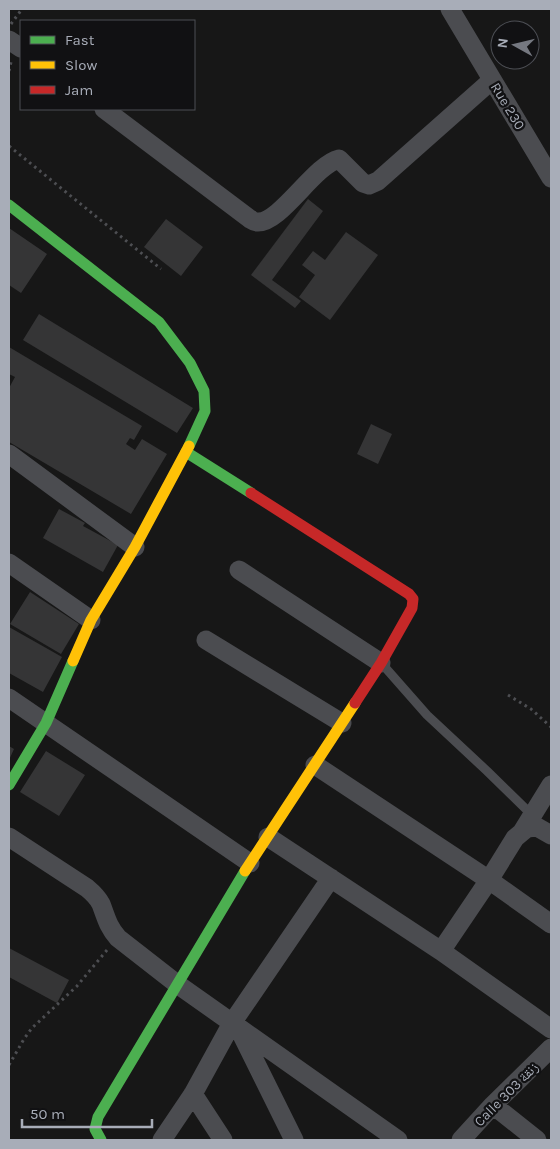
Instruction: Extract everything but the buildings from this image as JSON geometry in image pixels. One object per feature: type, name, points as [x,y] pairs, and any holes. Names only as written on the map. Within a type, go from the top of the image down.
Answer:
[{"type":"street","name":"Rue 230","points":[[450,9],[551,178]]},
{"type":"street","points":[[9,40],[20,47]]},
{"type":"street","points":[[105,110],[250,219],[263,222],[282,208],[334,160],[339,159],[363,183],[372,185],[492,80]]},
{"type":"street","points":[[9,205],[159,322],[190,363],[204,391],[205,411],[186,452],[135,548],[91,620],[46,723],[9,785]]},
{"type":"street","points":[[101,1140],[95,1129],[98,1117],[250,864],[382,663],[414,603],[412,597],[186,452]]},
{"type":"street","points":[[9,454],[135,548]]},
{"type":"street","points":[[9,563],[91,620]]},
{"type":"street","points":[[239,570],[382,663]]},
{"type":"street","points":[[206,640],[342,723]]},
{"type":"street","points":[[9,698],[250,864]]},
{"type":"street","points":[[315,765],[489,880],[551,924]]},
{"type":"street","points":[[522,832],[551,785]]},
{"type":"street","points":[[441,951],[515,838],[527,828],[536,827],[551,835]]},
{"type":"street","points":[[9,837],[88,888],[96,896],[110,928],[118,938],[177,984],[398,1140]]},
{"type":"street","points":[[268,837],[441,951],[551,1030]]},
{"type":"street","points":[[162,1140],[331,878]]},
{"type":"street","points":[[235,1026],[294,1140]]},
{"type":"street","name":"Calle 303 زنقة","points":[[461,1140],[493,1105],[551,1048]]},
{"type":"street","points":[[193,1094],[224,1140]]},
{"type":"street","points":[[493,1105],[537,1140]]},
{"type":"lane","points":[[382,663],[427,715],[487,770],[532,815]]},
{"type":"path","points":[[9,29],[22,9]]},
{"type":"path","points":[[9,146],[161,269]]},
{"type":"path","points":[[508,695],[531,709],[551,727]]},
{"type":"path","points":[[9,1065],[32,1028],[77,986],[118,938]]},
{"type":"traffic: fast","points":[[9,205],[159,322],[190,363],[204,391],[205,411],[189,446]]},
{"type":"traffic: fast","points":[[186,452],[251,493]]},
{"type":"traffic: fast","points":[[9,785],[46,723],[73,661]]},
{"type":"traffic: fast","points":[[101,1140],[95,1129],[98,1117],[245,871]]},
{"type":"traffic: slow","points":[[73,661],[91,620],[135,547],[189,446]]},
{"type":"traffic: slow","points":[[245,871],[355,703]]},
{"type":"traffic: jam","points":[[251,493],[409,594],[413,599],[412,608],[381,663],[355,703]]}]
